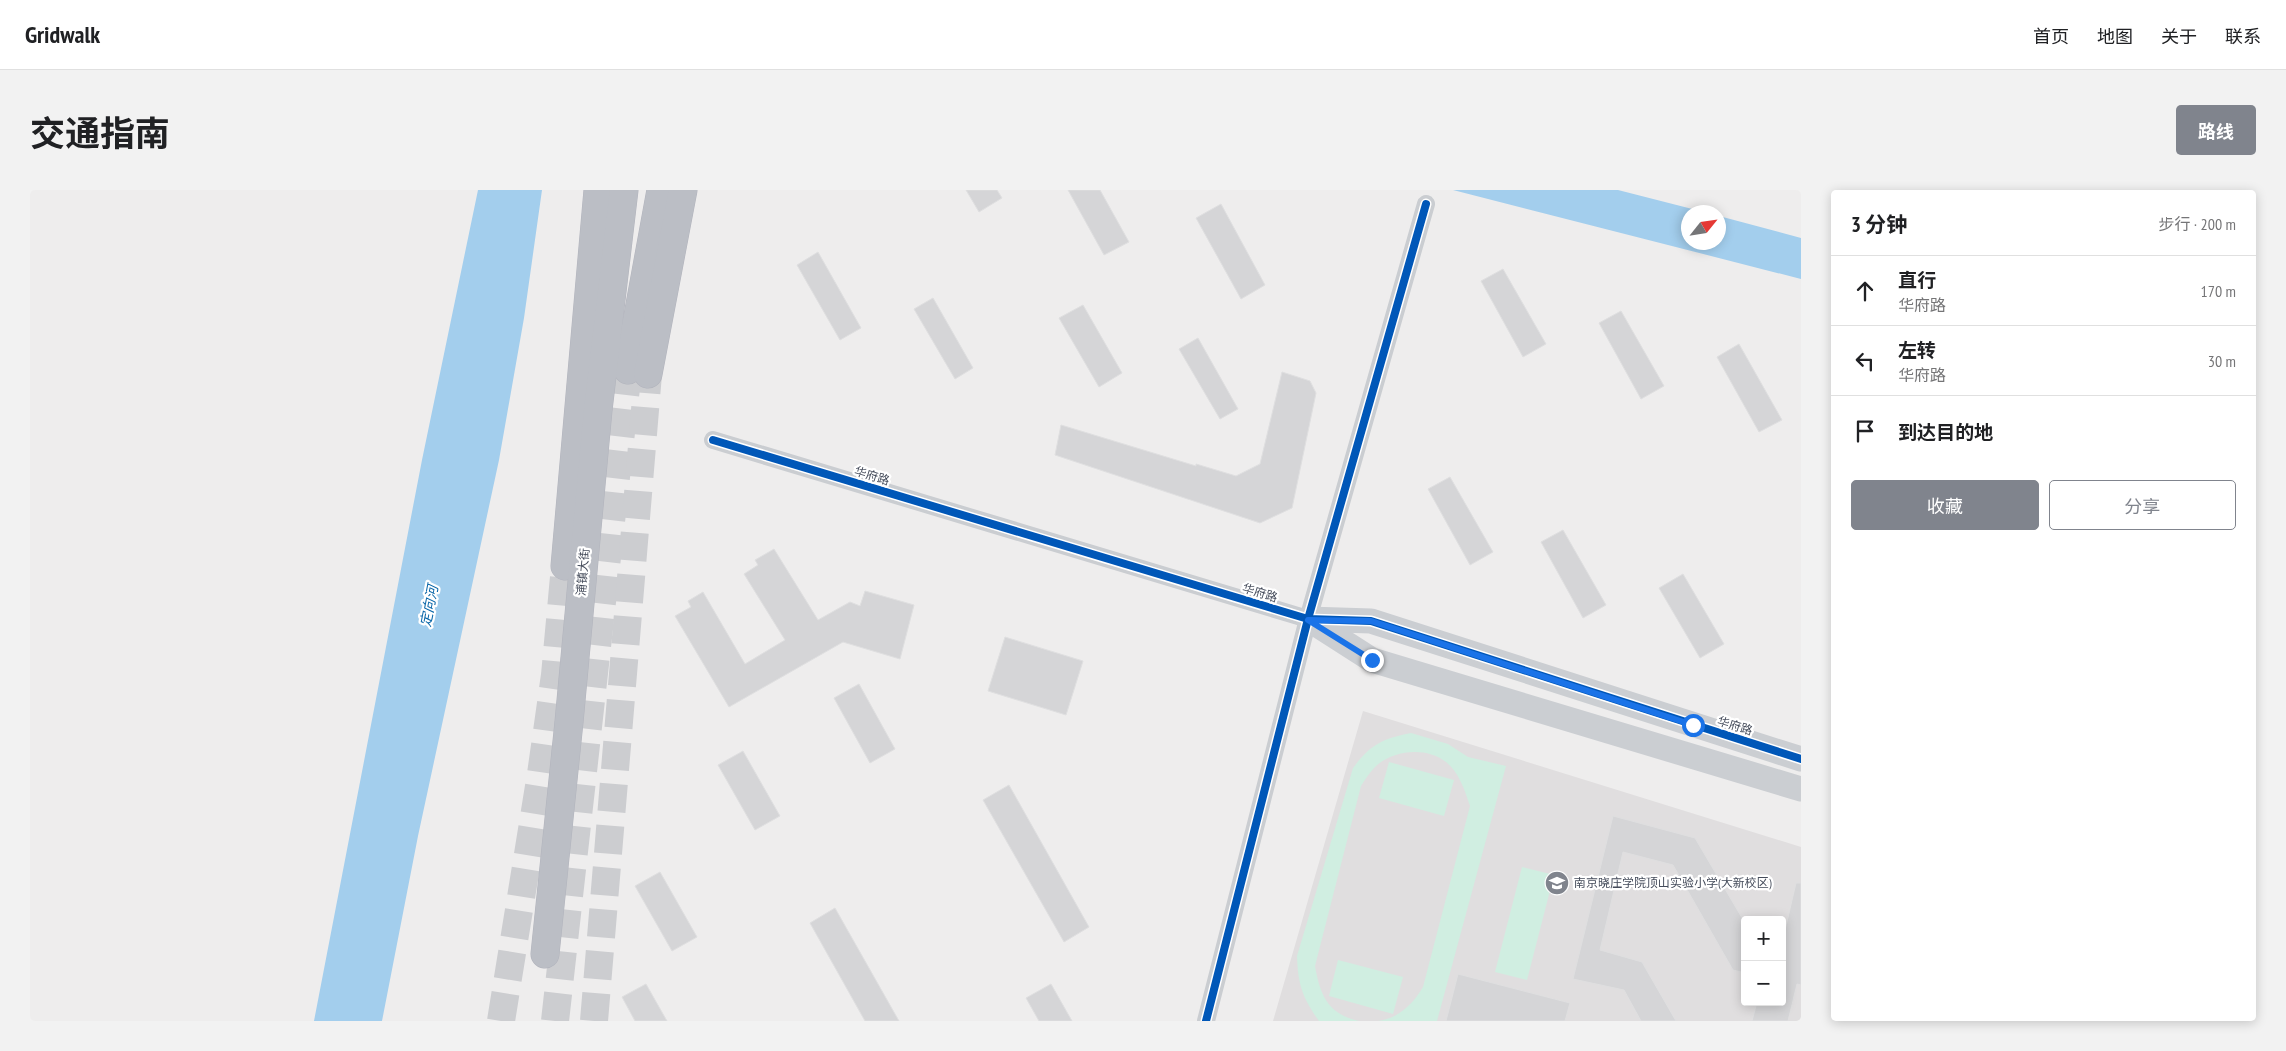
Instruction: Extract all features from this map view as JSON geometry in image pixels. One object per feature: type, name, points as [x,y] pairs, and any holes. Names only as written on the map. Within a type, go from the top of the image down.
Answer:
[{"type":"highway","name":"浦镇大街","points":[[565,566],[598,190]]},
{"type":"highway","name":"浦镇大街","points":[[544,954],[570,713],[598,410],[624,190]]},
{"type":"highway","points":[[661,190],[638,372],[683,190]]},
{"type":"street","points":[[1206,1021],[1308,620],[1426,204]]},
{"type":"street","name":"华府路","points":[[713,440],[1308,620],[1372,660],[1801,789]]},
{"type":"street","name":"华府路","points":[[1308,620],[1371,621],[1801,759]]},
{"type":"shaded area","name":"南京晓庄学院顶山实验小学(大新校区)","points":[[1363,711],[1801,847],[1801,1021],[1273,1021]]},
{"type":"green space","points":[[1411,733],[1448,744],[1468,757],[1506,766],[1437,1021],[1378,1021],[1399,1014],[1423,987],[1470,806],[1461,782],[1451,766],[1438,757],[1429,754],[1409,752],[1382,761],[1367,776],[1361,786],[1315,966],[1319,985],[1332,1008],[1348,1018],[1359,1021],[1319,1021],[1302,990],[1298,975],[1297,956],[1353,768],[1366,753],[1378,744],[1385,740]]},
{"type":"green space","points":[[1389,762],[1454,780],[1444,816],[1379,798]]},
{"type":"green space","points":[[1522,867],[1554,875],[1527,980],[1495,972]]},
{"type":"green space","points":[[1338,960],[1403,977],[1393,1014],[1329,996]]},
{"type":"water","name":"定向河","points":[[478,190],[542,190],[524,318],[499,460],[418,836],[382,1021],[314,1021],[422,460]]},
{"type":"water","points":[[1453,190],[1618,190],[1681,206],[1681,248]]},
{"type":"water","points":[[1726,218],[1801,238],[1801,279],[1688,250],[1726,250]]},
{"type":"building","points":[[966,190],[997,190],[1002,198],[979,212]]},
{"type":"building","points":[[1068,190],[1100,190],[1129,242],[1104,255]]},
{"type":"building","points":[[1221,204],[1265,285],[1241,299],[1196,218]]},
{"type":"building","points":[[818,252],[861,328],[840,340],[797,265]]},
{"type":"building","points":[[1503,269],[1546,344],[1523,357],[1481,281]]},
{"type":"building","points":[[933,298],[973,368],[955,379],[914,309]]},
{"type":"building","points":[[1083,305],[1122,373],[1099,387],[1059,318]]},
{"type":"building","points":[[1621,311],[1664,386],[1641,399],[1599,323]]},
{"type":"building","points":[[1198,338],[1238,409],[1220,419],[1179,349]]},
{"type":"building","points":[[1739,344],[1782,420],[1759,432],[1717,357]]},
{"type":"building","points":[[1282,372],[1310,381],[1316,393],[1292,508],[1260,523],[1055,455],[1061,425],[1196,466],[1196,464],[1236,476],[1260,464]]},
{"type":"building","points":[[1450,477],[1493,552],[1470,565],[1428,489]]},
{"type":"building","points":[[1563,530],[1606,605],[1583,618],[1541,542]]},
{"type":"building","points":[[774,549],[818,620],[850,602],[860,606],[865,591],[914,605],[900,659],[843,642],[729,707],[675,616],[691,607],[688,601],[703,592],[745,664],[785,640],[744,574],[758,565],[755,560]]},
{"type":"building","points":[[1683,574],[1724,644],[1700,658],[1659,588]]},
{"type":"building","points":[[1005,637],[1083,661],[1066,715],[988,691]]},
{"type":"building","points":[[859,684],[895,749],[870,763],[834,698]]},
{"type":"building","points":[[743,751],[780,816],[755,830],[718,765]]},
{"type":"building","points":[[1009,785],[1089,927],[1064,942],[983,800]]},
{"type":"building","points":[[1613,816],[1695,838],[1741,916],[1741,972],[1733,970],[1673,865],[1623,852],[1600,950],[1642,962],[1676,1021],[1641,1021],[1624,990],[1573,979]]},
{"type":"building","points":[[660,872],[697,937],[672,951],[635,886]]},
{"type":"building","points":[[1796,883],[1801,883],[1801,985],[1797,984],[1788,1021],[1752,1021],[1756,1006],[1786,1006],[1786,926]]},
{"type":"building","points":[[835,908],[899,1021],[865,1021],[810,923]]},
{"type":"building","points":[[1458,974],[1570,1003],[1565,1021],[1446,1021]]},
{"type":"building","points":[[646,984],[667,1021],[635,1021],[622,997]]},
{"type":"building","points":[[1051,984],[1072,1021],[1039,1021],[1026,998]]},
{"type":"tunnel","points":[[555,1021],[628,370]]},
{"type":"tunnel","points":[[594,1021],[648,374]]},
{"type":"tunnel","points":[[501,1021],[555,675],[565,566]]},
{"type":"cycle path","points":[[1206,1021],[1308,619],[1426,204]]},
{"type":"cycle path","points":[[713,440],[1308,619],[1371,621],[1801,759]]},
{"type":"place","name":"南京晓庄学院顶山实验小学(大新校区)","points":[[1557,883]]},
{"type":"route","points":[[1372,660],[1308,620],[1371,621],[1693,725]]}]
